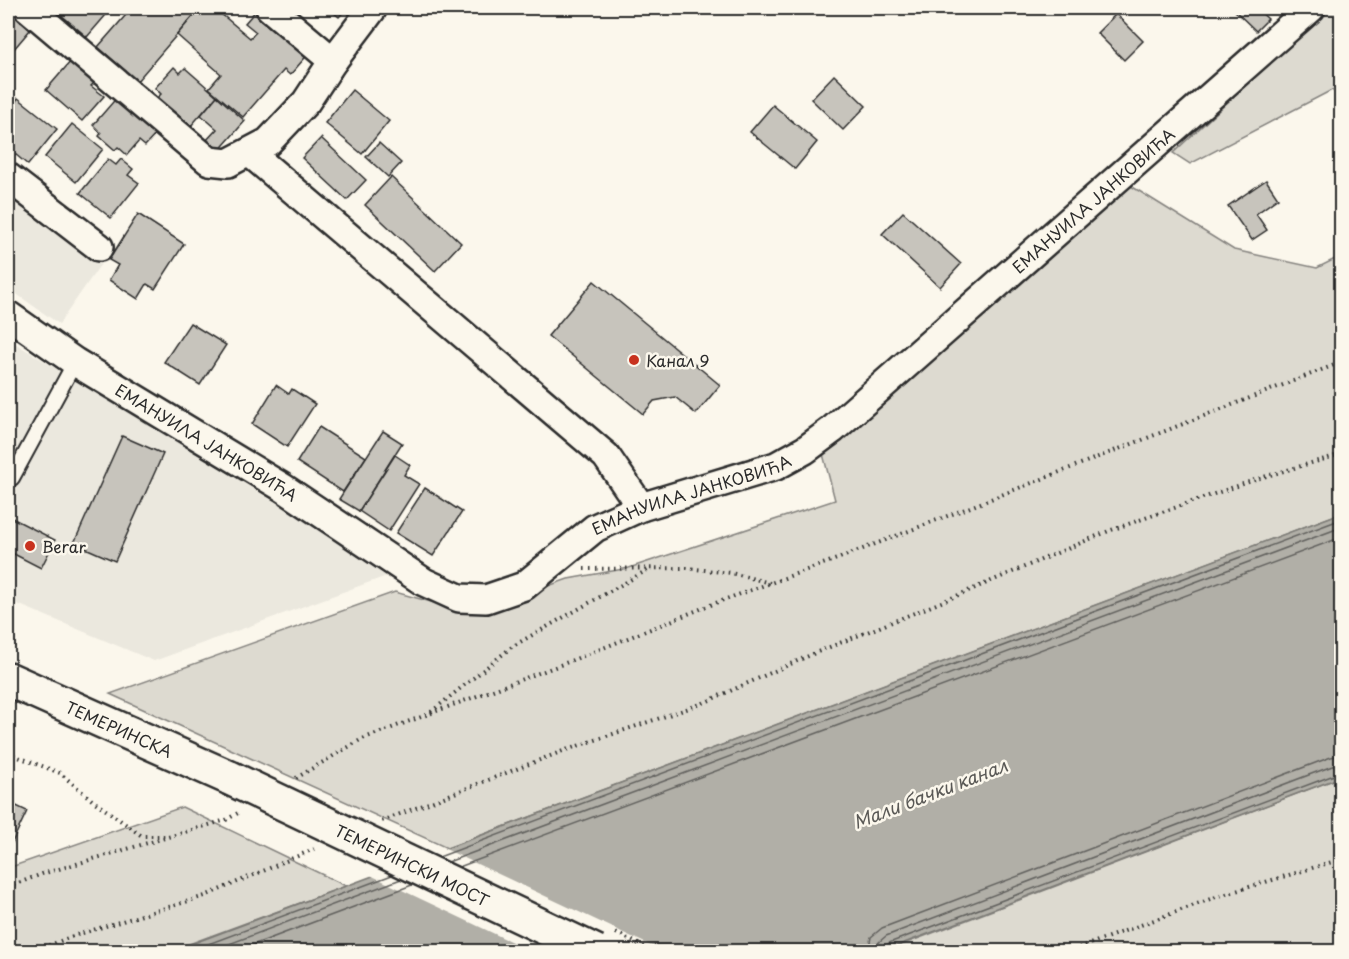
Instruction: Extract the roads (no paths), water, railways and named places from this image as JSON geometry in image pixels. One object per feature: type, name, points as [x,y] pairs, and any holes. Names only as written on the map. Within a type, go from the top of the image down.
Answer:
[{"type":"main road","name":"ТЕМЕРИНСКА","points":[[8,679],[230,778]]},
{"type":"main road","name":"ТЕМЕРИНСКИ МОСТ","points":[[230,778],[596,951]]},
{"type":"street","points":[[28,8],[209,161],[239,158],[268,142],[306,102],[333,61],[373,8]]},
{"type":"street","points":[[270,8],[333,61]]},
{"type":"street","name":"ЕМАНУИЛА ЈАНКОВИЋА","points":[[8,315],[75,362],[282,487],[423,582],[459,598],[486,599],[524,586],[595,528],[641,507],[776,466],[805,450],[832,430],[1311,8]]},
{"type":"street","points":[[239,158],[606,456],[641,507]]},
{"type":"street","points":[[8,177],[99,248]]},
{"type":"lane","points":[[12,478],[75,362]]},
{"type":"water","name":"Мали бачки канал","points":[[1341,513],[1341,777],[883,951],[170,952]]},
{"type":"place","name":"Канал 9","points":[[634,360]]},
{"type":"place","name":"Berar","points":[[30,546]]}]
